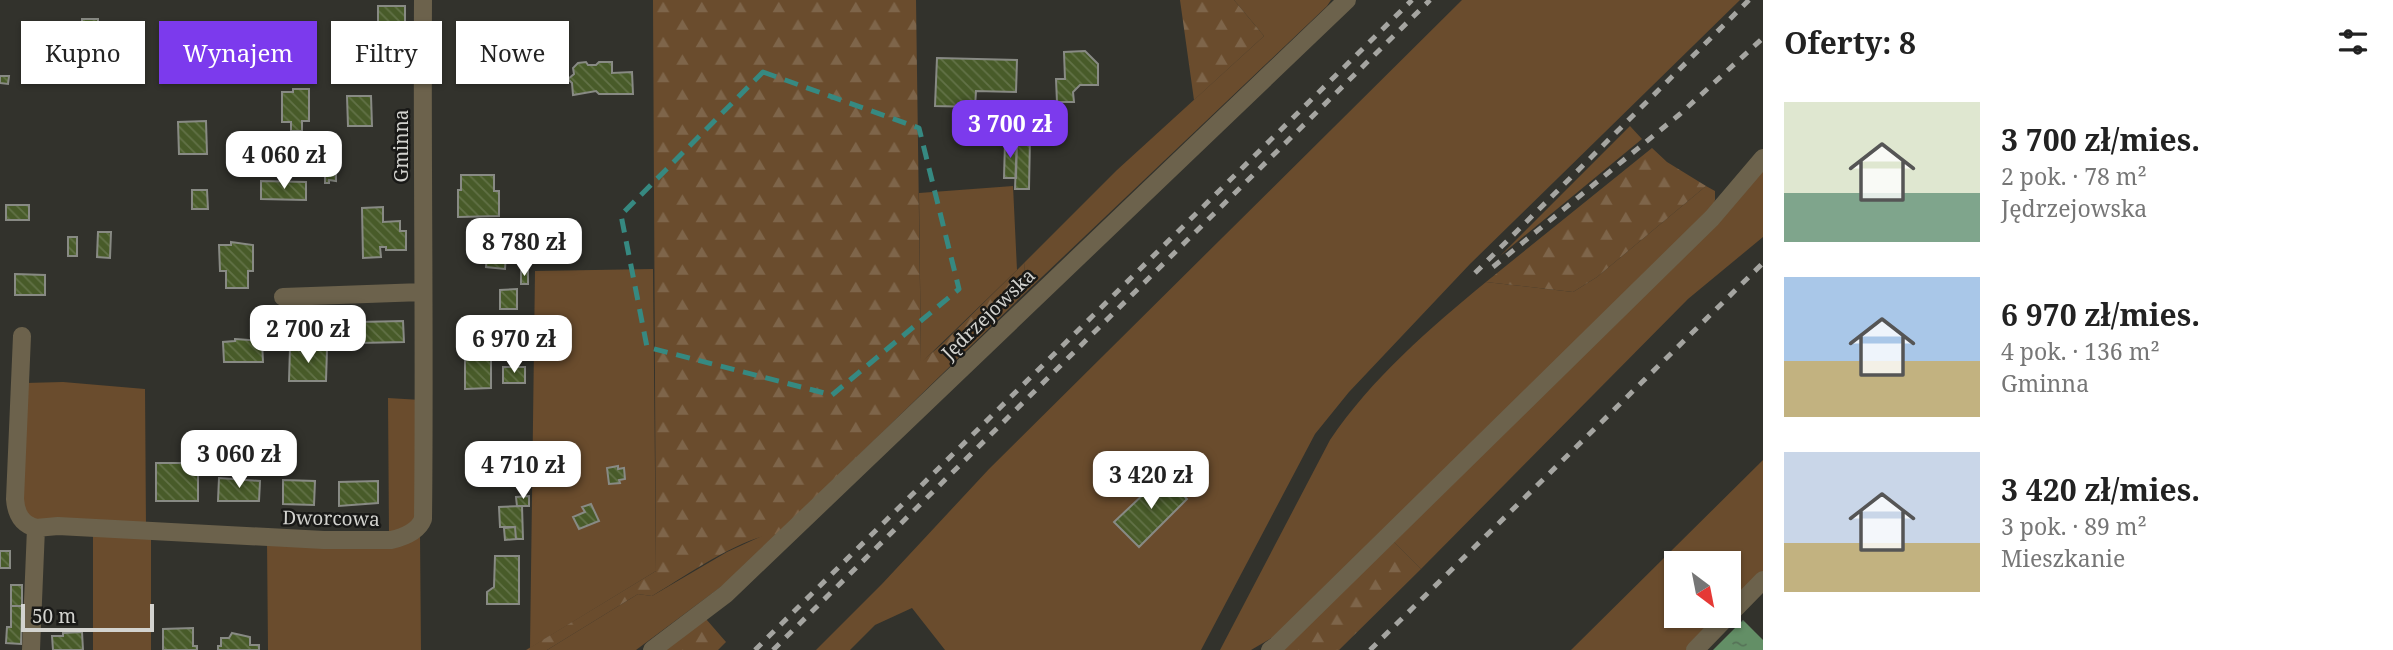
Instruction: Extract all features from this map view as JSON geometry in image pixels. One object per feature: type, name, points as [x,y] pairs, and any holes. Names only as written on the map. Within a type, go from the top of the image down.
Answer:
[{"type":"street","name":"Gminna","points":[[413,532],[421,526],[423,519],[423,0]]},
{"type":"street","name":"Jędrzejowska","points":[[652,650],[726,593],[1346,1]]},
{"type":"street","points":[[1270,650],[1712,218],[1763,158]]},
{"type":"street","points":[[283,297],[423,292]]},
{"type":"street","points":[[22,336],[16,510],[28,526],[36,528],[31,650]]},
{"type":"street","name":"Dworcowa","points":[[36,528],[71,527],[324,540],[391,540],[413,532]]},
{"type":"street","points":[[1741,602],[1762,581]]},
{"type":"street","points":[[1695,650],[1716,628]]},
{"type":"highlighted area","points":[[763,72],[919,128],[959,289],[832,395],[647,347],[621,215]]},
{"type":"green space","points":[[653,0],[916,0],[921,362],[1025,262],[1022,296],[778,534],[764,536],[732,549],[652,596],[638,594],[547,650],[526,650],[656,571]]},
{"type":"green space","points":[[1180,0],[1234,0],[1264,36],[1194,100]]},
{"type":"green space","points":[[1234,0],[1331,0],[1022,296],[1025,262],[1117,170],[1264,36]]},
{"type":"green space","points":[[1462,0],[1740,0],[1470,264],[1349,392],[1315,434],[1201,650],[945,650],[912,608],[875,625],[850,650],[816,650],[882,584],[989,469]]},
{"type":"green space","points":[[1630,126],[1642,139],[1500,256]]},
{"type":"green space","points":[[1652,148],[1667,162],[1706,186],[1597,277],[1573,292],[1486,282]]},
{"type":"green space","points":[[1763,170],[1763,237],[1688,299],[1421,569],[1394,542],[1724,215]]},
{"type":"green space","points":[[1013,186],[1017,270],[921,363],[919,193]]},
{"type":"green space","points":[[1706,186],[1715,191],[1712,208],[1275,636],[1251,650],[1220,650],[1330,440],[1346,417],[1402,355],[1486,282],[1573,292],[1597,277]]},
{"type":"green space","points":[[653,269],[656,571],[530,648],[535,271]]},
{"type":"green space","points":[[63,382],[145,389],[146,526],[48,523],[26,516],[20,498],[25,383]]},
{"type":"green space","points":[[388,398],[421,400],[419,512],[411,526],[389,536]]},
{"type":"green space","points":[[1763,460],[1763,572],[1741,595],[1741,551],[1671,551]]},
{"type":"green space","points":[[93,531],[151,535],[151,650],[93,650]]},
{"type":"green space","points":[[766,534],[778,534],[726,583],[636,650],[547,650],[638,594],[652,596],[727,552]]},
{"type":"green space","points":[[420,535],[421,650],[268,650],[267,541]]},
{"type":"green space","points":[[1394,542],[1421,569],[1339,650],[1282,650]]},
{"type":"green space","points":[[1664,558],[1664,628],[1709,628],[1688,650],[1571,650]]},
{"type":"green space","points":[[706,619],[726,642],[718,650],[663,650]]},
{"type":"water","points":[[1743,620],[1763,640],[1763,650],[1713,650],[1735,628],[1741,628]]},
{"type":"building","points":[[378,6],[405,6],[405,21],[378,21]]},
{"type":"building","points":[[82,19],[98,19],[98,21]]},
{"type":"building","points":[[1085,51],[1098,64],[1098,85],[1080,85],[1073,92],[1074,102],[1057,102],[1056,79],[1065,79],[1064,52]]},
{"type":"building","points":[[937,58],[1017,60],[1016,92],[976,91],[975,107],[935,106]]},
{"type":"building","points":[[599,62],[612,62],[612,73],[632,72],[633,94],[599,94],[596,91],[573,95],[569,78],[574,74],[573,68],[578,63],[596,65]]},
{"type":"building","points":[[0,76],[9,76],[8,84],[0,83]]},
{"type":"building","points":[[293,89],[309,89],[309,121],[302,121],[302,131],[291,131],[291,122],[282,122],[282,92],[293,92]]},
{"type":"building","points":[[347,96],[371,96],[372,126],[348,126]]},
{"type":"building","points":[[206,121],[207,154],[179,154],[178,122]]},
{"type":"building","points":[[1017,135],[1030,136],[1029,189],[1015,189]]},
{"type":"building","points":[[322,142],[336,142],[336,181],[329,180],[329,183],[325,183]]},
{"type":"building","points":[[1005,142],[1017,142],[1016,178],[1004,178]]},
{"type":"building","points":[[461,175],[494,175],[494,191],[499,191],[499,216],[458,217]]},
{"type":"building","points":[[261,181],[306,182],[306,200],[261,199]]},
{"type":"building","points":[[192,190],[207,190],[208,209],[192,209]]},
{"type":"building","points":[[6,205],[29,205],[29,220],[6,220]]},
{"type":"building","points":[[383,207],[383,222],[400,221],[400,231],[406,231],[406,250],[386,250],[386,247],[380,247],[381,257],[363,258],[362,208]]},
{"type":"building","points":[[98,232],[111,232],[110,258],[97,257]]},
{"type":"building","points":[[68,237],[77,237],[77,256],[68,256]]},
{"type":"building","points":[[231,242],[253,245],[253,271],[248,271],[248,288],[226,288],[226,271],[220,271],[219,245],[231,245]]},
{"type":"building","points":[[487,254],[506,255],[505,269],[486,267]]},
{"type":"building","points":[[521,271],[528,271],[528,284],[521,284]]},
{"type":"building","points":[[15,274],[45,275],[45,295],[15,295]]},
{"type":"building","points":[[517,289],[517,309],[500,309],[500,290]]},
{"type":"building","points":[[403,321],[404,342],[359,343],[359,322]]},
{"type":"building","points":[[235,339],[262,341],[263,362],[224,362],[223,342]]},
{"type":"building","points":[[491,347],[491,388],[465,389],[465,348]]},
{"type":"building","points":[[290,348],[327,349],[326,381],[289,381]]},
{"type":"building","points":[[503,367],[525,367],[525,383],[503,383]]},
{"type":"building","points":[[506,457],[518,457],[518,475],[506,476]]},
{"type":"building","points":[[156,463],[198,463],[198,501],[156,501]]},
{"type":"building","points":[[618,466],[618,469],[624,468],[625,479],[619,480],[620,483],[609,484],[607,468]]},
{"type":"building","points":[[1164,475],[1187,499],[1139,547],[1114,522]]},
{"type":"building","points":[[219,478],[260,481],[259,501],[218,501]]},
{"type":"building","points":[[283,480],[315,481],[314,505],[283,504]]},
{"type":"building","points":[[378,481],[378,503],[339,506],[339,482]]},
{"type":"building","points":[[529,496],[529,506],[517,506],[516,497]]},
{"type":"building","points":[[591,504],[599,521],[579,529],[573,517],[585,512],[582,507]]},
{"type":"building","points":[[522,506],[523,539],[516,539],[515,527],[500,527],[499,507]]},
{"type":"building","points":[[515,527],[516,539],[505,540],[504,528]]},
{"type":"building","points":[[0,551],[10,551],[10,568],[0,568]]},
{"type":"building","points":[[495,556],[519,556],[519,604],[487,604],[487,592],[494,587]]},
{"type":"building","points":[[11,585],[22,585],[22,606],[11,606]]},
{"type":"building","points":[[11,606],[22,606],[21,644],[6,643],[7,627],[11,627]]},
{"type":"building","points":[[193,628],[193,646],[197,646],[197,650],[163,650],[163,629]]},
{"type":"building","points":[[82,632],[83,650],[53,650],[52,636]]},
{"type":"building","points":[[232,633],[250,637],[250,645],[259,645],[259,650],[218,650],[221,638],[229,638]]},
{"type":"railway","points":[[755,650],[1412,0]]},
{"type":"railway","points":[[773,650],[1430,0]]},
{"type":"railway","points":[[1475,273],[1749,0]]},
{"type":"railway","points":[[1493,267],[1680,114],[1763,38]]},
{"type":"railway","points":[[1370,650],[1763,263]]}]
